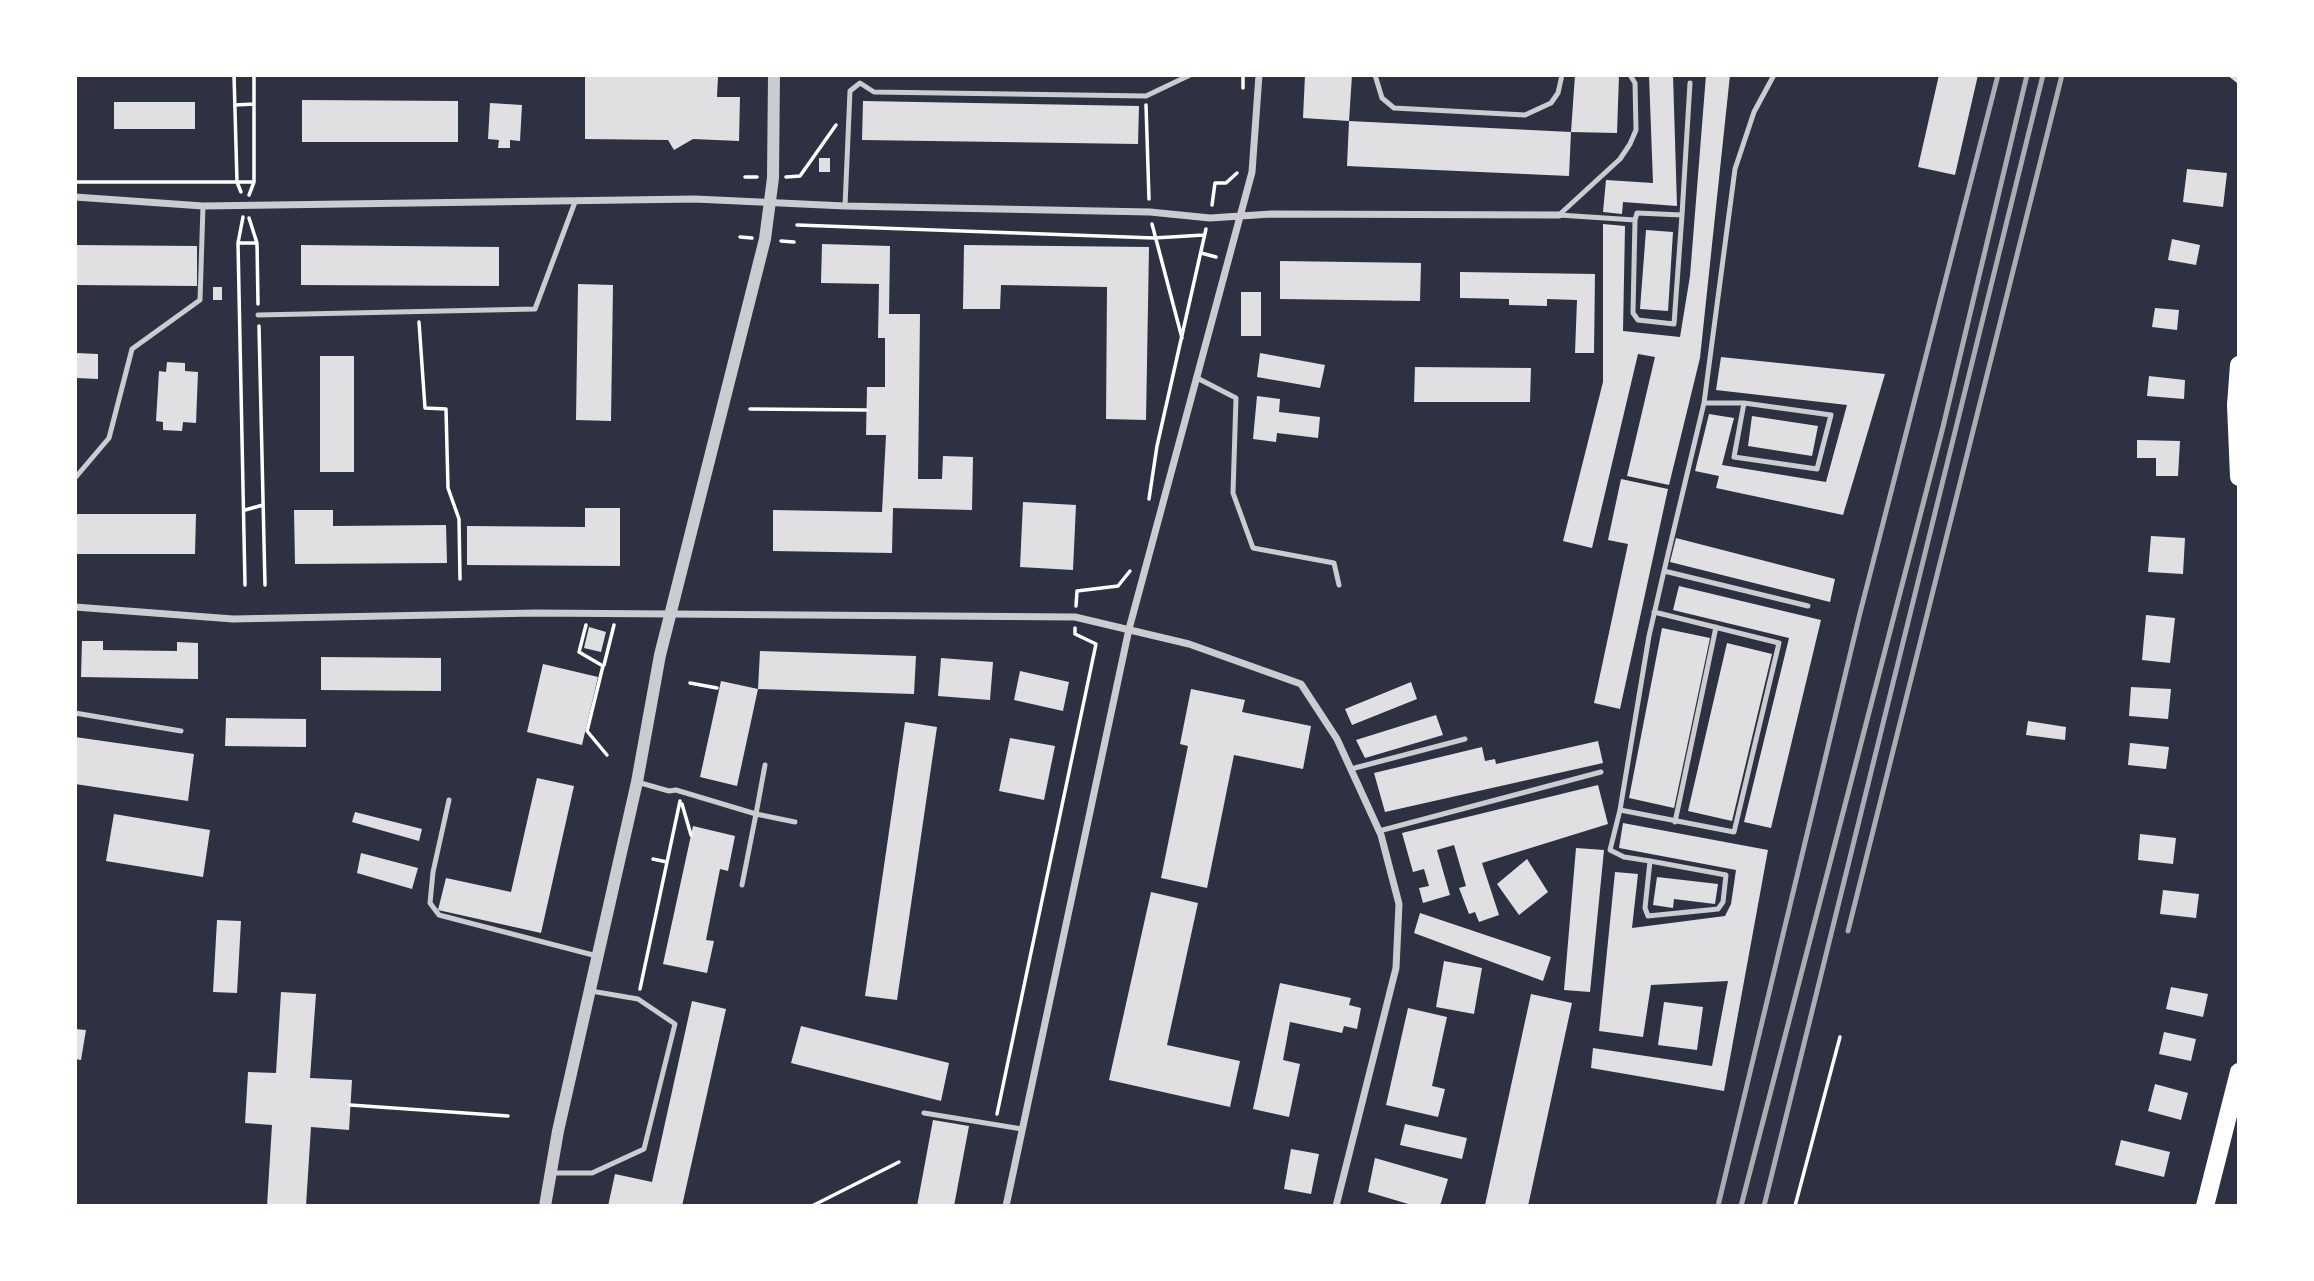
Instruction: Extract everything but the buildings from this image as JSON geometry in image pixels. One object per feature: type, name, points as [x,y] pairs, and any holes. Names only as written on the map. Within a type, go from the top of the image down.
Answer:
[{"type":"main road","points":[[2239,365],[2236,405],[2239,477]]},
{"type":"main road","points":[[2205,1206],[2239,1072]]},
{"type":"street","points":[[545,1206],[597,956],[637,782],[670,614],[765,239],[770,202],[774,75]]},
{"type":"street","points":[[1006,1206],[1129,629],[1252,172],[1259,75]]},
{"type":"street","points":[[75,197],[203,206],[695,199],[845,206],[1150,212],[1210,218],[1241,215],[1559,215]]},
{"type":"street","points":[[75,607],[233,619],[670,614],[1075,617],[1189,644],[1301,684],[1337,739],[1379,831],[1399,904],[1396,968],[1336,1206]]},
{"type":"lane","points":[[845,206],[850,91],[860,83],[874,92],[1146,96],[1190,75]]},
{"type":"lane","points":[[1375,75],[1382,98],[1394,108],[1525,115],[1551,103],[1558,93],[1562,75]]},
{"type":"lane","points":[[1559,215],[1620,159],[1630,144],[1636,130],[1635,83],[1630,75]]},
{"type":"lane","points":[[1650,861],[1645,908],[1648,916],[1718,909],[1723,902],[1726,875],[1650,861],[1609,850],[1620,810],[1654,612],[1704,403],[1735,169],[1754,112],[1774,75]]},
{"type":"lane","points":[[1682,215],[1637,213],[1633,313],[1638,320],[1674,324],[1682,215],[1690,83]]},
{"type":"lane","points":[[258,315],[535,309],[575,202]]},
{"type":"lane","points":[[75,478],[109,438],[132,349],[200,300],[203,206]]},
{"type":"lane","points":[[1559,215],[1635,220]]},
{"type":"lane","points":[[1197,378],[1236,398],[1233,493],[1253,548],[1334,563],[1339,585]]},
{"type":"lane","points":[[1704,403],[1744,403],[1831,415],[1817,469],[1734,457],[1744,403]]},
{"type":"lane","points":[[1664,571],[1808,606]]},
{"type":"lane","points":[[1620,810],[1734,832],[1779,643],[1654,612]]},
{"type":"lane","points":[[1675,822],[1716,627]]},
{"type":"lane","points":[[75,713],[181,731]]},
{"type":"lane","points":[[1351,769],[1465,739]]},
{"type":"lane","points":[[742,885],[765,765]]},
{"type":"lane","points":[[1379,831],[1601,772]]},
{"type":"lane","points":[[637,782],[669,791],[676,789],[755,814],[795,822]]},
{"type":"lane","points":[[449,800],[430,902],[439,915],[597,956]]},
{"type":"lane","points":[[550,1173],[592,1173],[644,1149],[675,1024],[638,999],[591,991]]},
{"type":"lane","points":[[924,1113],[1022,1129]]},
{"type":"path","points":[[234,75],[237,182],[257,243],[265,585]]},
{"type":"path","points":[[245,585],[238,243],[245,205],[254,182],[254,75]]},
{"type":"path","points":[[1243,75],[1244,100]]},
{"type":"path","points":[[235,105],[254,104]]},
{"type":"path","points":[[800,176],[850,105]]},
{"type":"path","points":[[1147,512],[1157,446],[1216,183],[1226,183],[1238,173],[1238,160]]},
{"type":"path","points":[[75,182],[254,182]]},
{"type":"path","points":[[797,225],[1154,238],[1204,235]]},
{"type":"path","points":[[238,243],[257,243]]},
{"type":"path","points":[[1201,253],[1227,259]]},
{"type":"path","points":[[418,313],[425,408],[446,410],[448,488],[459,519],[460,579]]},
{"type":"path","points":[[750,409],[866,410]]},
{"type":"path","points":[[245,510],[263,505]]},
{"type":"path","points":[[995,1123],[1096,644],[1075,634],[1077,591],[1118,586],[1131,569]]},
{"type":"path","points":[[586,623],[579,652],[603,666]]},
{"type":"path","points":[[607,755],[587,731],[614,623]]},
{"type":"path","points":[[690,683],[717,688]]},
{"type":"path","points":[[638,999],[680,799],[691,835]]},
{"type":"path","points":[[653,859],[667,863]]},
{"type":"path","points":[[1795,1206],[1840,1037]]},
{"type":"path","points":[[350,1105],[508,1116]]},
{"type":"path","points":[[811,1206],[899,1163]]},
{"type":"railway","points":[[1718,1206],[1860,613],[1998,75]]},
{"type":"railway","points":[[1741,1206],[1943,427],[2027,75]]},
{"type":"railway","points":[[1764,1206],[2043,75]]},
{"type":"railway","points":[[1848,931],[2062,75]]}]
